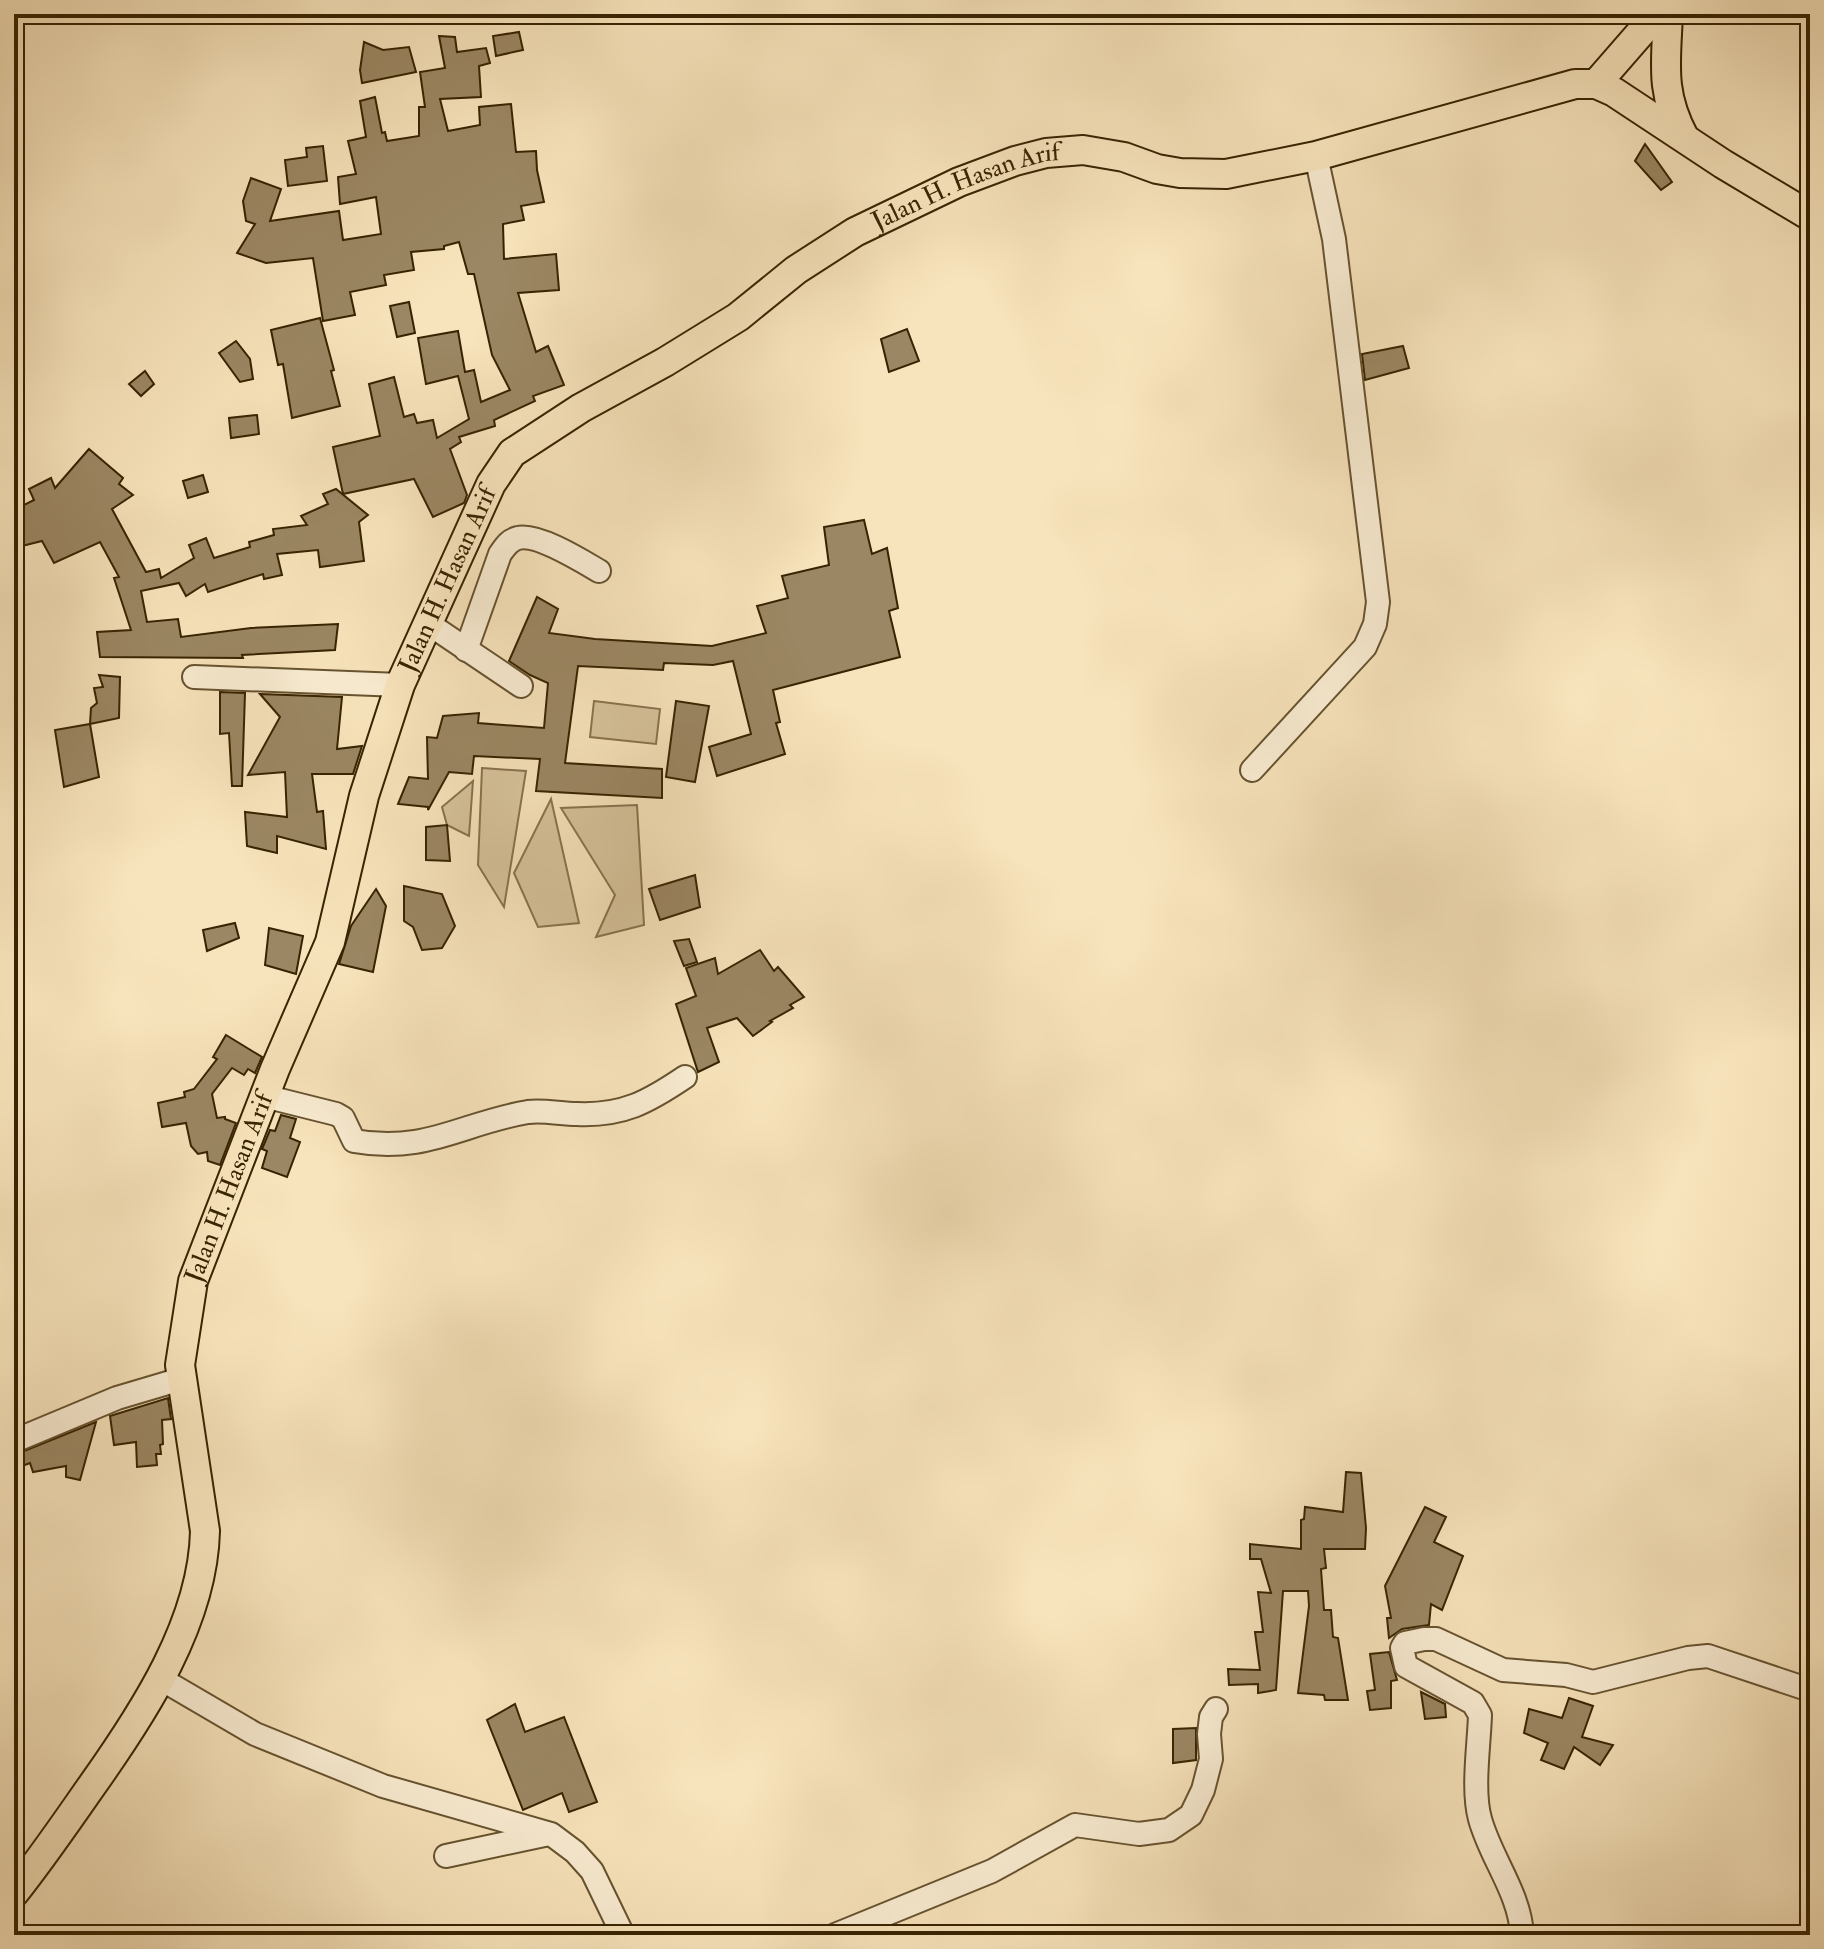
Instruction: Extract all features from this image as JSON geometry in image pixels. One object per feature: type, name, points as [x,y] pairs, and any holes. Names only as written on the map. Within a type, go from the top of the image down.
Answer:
[{"type":"main road","points":[[1655,14],[1596,84],[1614,92],[1810,216]]},
{"type":"main road","points":[[1668,14],[1666,88],[1671,113],[1686,140]]},
{"type":"main road","name":"Jalan H. Hasan Arif","points":[[14,1893],[128,1737],[179,1689],[185,1619],[204,1553],[200,1489],[181,1379],[182,1342],[193,1281],[264,1096],[330,942],[364,796],[400,685],[491,484],[512,453],[581,408],[738,317],[796,270],[855,232],[959,182],[1015,161],[1046,153],[1083,150],[1103,152],[1157,169],[1200,175],[1240,172],[1316,156],[1575,84],[1596,84]]},
{"type":"street","points":[[1252,770],[1365,647],[1375,624],[1378,602],[1334,246],[1316,156]]},
{"type":"street","points":[[461,647],[507,543],[519,537],[534,539],[599,571]]},
{"type":"street","points":[[429,624],[521,686]]},
{"type":"street","points":[[194,677],[400,685]]},
{"type":"street","points":[[264,1096],[336,1114],[343,1118],[354,1141],[404,1145],[533,1111],[590,1114],[625,1111],[685,1077]]},
{"type":"street","points":[[14,1441],[117,1398],[181,1379]]},
{"type":"street","points":[[1522,1935],[1517,1905],[1478,1810],[1480,1715],[1473,1703],[1406,1666],[1402,1648],[1405,1643],[1436,1639],[1503,1670],[1566,1675],[1593,1682],[1688,1658],[1708,1656],[1810,1690]]},
{"type":"street","points":[[179,1689],[255,1734],[383,1786],[551,1834],[575,1852],[592,1871],[623,1935]]},
{"type":"street","points":[[835,1935],[992,1871],[1075,1825],[1139,1834],[1169,1830],[1191,1815],[1203,1790],[1211,1759],[1211,1717],[1216,1709]]},
{"type":"street","points":[[446,1856],[551,1834]]},
{"type":"shaded area","points":[[594,701],[660,709],[656,744],[590,737]]},
{"type":"shaded area","points":[[482,768],[526,771],[504,907],[478,865]]},
{"type":"shaded area","points":[[473,781],[469,836],[447,825],[442,807]]},
{"type":"shaded area","points":[[551,799],[579,923],[538,927],[514,873]]},
{"type":"shaded area","points":[[637,805],[644,925],[596,937],[615,895],[561,808]]},
{"type":"building","points":[[519,32],[523,50],[496,56],[493,36]]},
{"type":"building","points":[[439,36],[455,37],[457,52],[486,48],[490,63],[479,66],[481,97],[440,99],[448,131],[480,125],[479,107],[511,104],[516,152],[536,151],[544,202],[521,206],[524,220],[503,224],[504,259],[556,254],[559,290],[518,293],[536,352],[548,346],[564,385],[533,396],[535,401],[494,420],[495,426],[459,437],[461,442],[450,449],[467,495],[464,503],[433,517],[414,479],[343,494],[333,447],[380,436],[369,384],[394,377],[404,417],[414,414],[417,423],[433,420],[437,438],[469,419],[458,376],[426,384],[418,338],[458,331],[465,372],[474,370],[481,402],[510,390],[492,355],[474,274],[468,274],[459,242],[444,246],[444,249],[411,252],[414,270],[384,275],[386,285],[350,292],[355,315],[323,321],[313,258],[266,263],[237,253],[255,224],[246,221],[243,201],[251,178],[281,189],[270,221],[339,211],[343,240],[381,234],[376,197],[340,204],[338,177],[356,174],[348,141],[366,137],[360,101],[375,97],[382,133],[385,132],[387,141],[419,136],[419,107],[425,107],[420,72],[445,68]]},
{"type":"building","points":[[364,42],[383,50],[409,47],[416,72],[362,83],[360,70]]},
{"type":"building","points":[[1645,144],[1672,182],[1661,190],[1635,161]]},
{"type":"building","points":[[323,146],[327,181],[288,186],[285,160],[307,157],[306,148]]},
{"type":"building","points":[[409,302],[415,333],[397,337],[390,306]]},
{"type":"building","points":[[320,318],[340,406],[292,418],[283,364],[278,365],[271,330]]},
{"type":"building","points":[[907,329],[919,361],[889,372],[881,339]]},
{"type":"building","points":[[236,341],[250,359],[253,379],[240,382],[219,353]]},
{"type":"building","points":[[1403,346],[1409,368],[1365,380],[1362,354]]},
{"type":"building","points":[[145,371],[154,384],[141,396],[129,384]]},
{"type":"building","points":[[257,415],[259,434],[231,438],[229,418]]},
{"type":"building","points":[[89,449],[123,478],[119,484],[133,495],[112,509],[146,572],[159,569],[161,578],[194,558],[189,545],[206,538],[214,558],[250,547],[249,542],[274,535],[273,529],[307,525],[301,516],[328,504],[323,494],[336,489],[368,515],[359,522],[364,561],[320,567],[318,550],[277,554],[282,575],[264,579],[263,574],[208,592],[205,584],[186,596],[179,583],[141,591],[147,622],[178,619],[181,637],[251,628],[338,624],[335,650],[242,655],[243,658],[100,657],[97,632],[131,630],[114,578],[119,577],[100,542],[54,563],[42,541],[14,548],[14,510],[34,500],[29,489],[51,478],[55,488]]},
{"type":"building","points":[[203,475],[208,492],[188,498],[183,481]]},
{"type":"building","points":[[864,520],[872,554],[887,548],[898,608],[889,611],[900,657],[773,690],[780,722],[776,723],[785,754],[717,776],[709,747],[751,734],[733,661],[713,665],[664,663],[663,670],[578,666],[565,763],[662,769],[662,798],[536,791],[540,759],[474,756],[472,774],[449,772],[428,810],[428,807],[398,804],[409,777],[428,779],[427,737],[437,738],[443,716],[479,713],[478,723],[544,728],[548,683],[509,661],[537,597],[558,609],[549,633],[712,646],[766,633],[757,606],[788,598],[782,576],[829,565],[824,527]]},
{"type":"building","points":[[99,675],[120,677],[119,718],[90,724],[91,708],[97,703],[94,688],[103,687]]},
{"type":"building","points":[[220,692],[245,693],[242,786],[232,786],[229,733],[220,734]]},
{"type":"building","points":[[260,694],[342,697],[337,749],[362,746],[353,774],[312,774],[317,812],[323,811],[326,849],[277,836],[277,853],[247,846],[245,812],[287,817],[285,772],[248,775],[280,717]]},
{"type":"building","points":[[676,701],[709,706],[695,782],[666,777]]},
{"type":"building","points":[[90,724],[99,777],[64,787],[55,730]]},
{"type":"building","points":[[447,825],[450,861],[426,860],[426,827]]},
{"type":"building","points":[[695,875],[700,907],[660,920],[649,889]]},
{"type":"building","points":[[404,886],[442,894],[455,926],[442,948],[422,950],[413,927],[404,921]]},
{"type":"building","points":[[376,889],[386,906],[373,972],[339,964],[351,926]]},
{"type":"building","points":[[235,923],[239,938],[207,951],[203,930]]},
{"type":"building","points":[[269,928],[303,936],[296,974],[265,965]]},
{"type":"building","points":[[689,939],[697,962],[684,966],[674,941]]},
{"type":"building","points":[[760,950],[774,971],[778,967],[804,997],[753,1036],[737,1018],[707,1028],[719,1062],[698,1072],[676,1004],[696,996],[686,968],[715,958],[718,974]]},
{"type":"building","points":[[226,1035],[262,1057],[255,1073],[248,1069],[244,1075],[232,1068],[212,1094],[217,1118],[225,1117],[236,1123],[220,1165],[208,1161],[207,1152],[198,1154],[191,1146],[186,1123],[162,1127],[158,1103],[185,1097],[184,1092],[194,1089],[217,1059],[213,1057]]},
{"type":"building","points":[[281,1115],[296,1119],[290,1138],[300,1142],[287,1177],[262,1168],[267,1151],[262,1149],[270,1130],[275,1131]]},
{"type":"building","points":[[168,1398],[171,1419],[162,1420],[163,1444],[160,1445],[161,1454],[156,1454],[157,1465],[137,1467],[136,1442],[114,1445],[110,1416]]},
{"type":"building","points":[[96,1422],[80,1480],[66,1477],[66,1466],[33,1472],[30,1463],[14,1469],[14,1455]]},
{"type":"building","points":[[1346,1472],[1361,1473],[1365,1549],[1324,1549],[1326,1568],[1321,1569],[1324,1610],[1331,1610],[1333,1637],[1338,1638],[1348,1700],[1325,1700],[1324,1695],[1298,1693],[1309,1606],[1308,1591],[1283,1591],[1276,1690],[1258,1693],[1258,1684],[1229,1685],[1228,1669],[1260,1670],[1255,1632],[1263,1632],[1258,1592],[1271,1593],[1261,1559],[1250,1559],[1250,1544],[1301,1549],[1301,1520],[1304,1519],[1305,1507],[1343,1512]]},
{"type":"building","points":[[1425,1507],[1446,1517],[1434,1542],[1463,1556],[1442,1610],[1431,1604],[1429,1625],[1402,1629],[1389,1638],[1387,1618],[1391,1618],[1385,1586]]},
{"type":"building","points":[[1389,1652],[1397,1680],[1391,1681],[1391,1708],[1370,1710],[1367,1691],[1375,1690],[1370,1654]]},
{"type":"building","points":[[1421,1692],[1445,1704],[1446,1717],[1425,1719]]},
{"type":"building","points":[[1569,1698],[1593,1706],[1582,1737],[1613,1745],[1600,1765],[1574,1747],[1564,1769],[1541,1760],[1548,1743],[1524,1733],[1529,1709],[1562,1718]]},
{"type":"building","points":[[515,1704],[525,1732],[564,1717],[597,1802],[569,1812],[562,1793],[523,1810],[487,1720]]},
{"type":"building","points":[[1196,1728],[1196,1760],[1173,1763],[1173,1729]]}]
